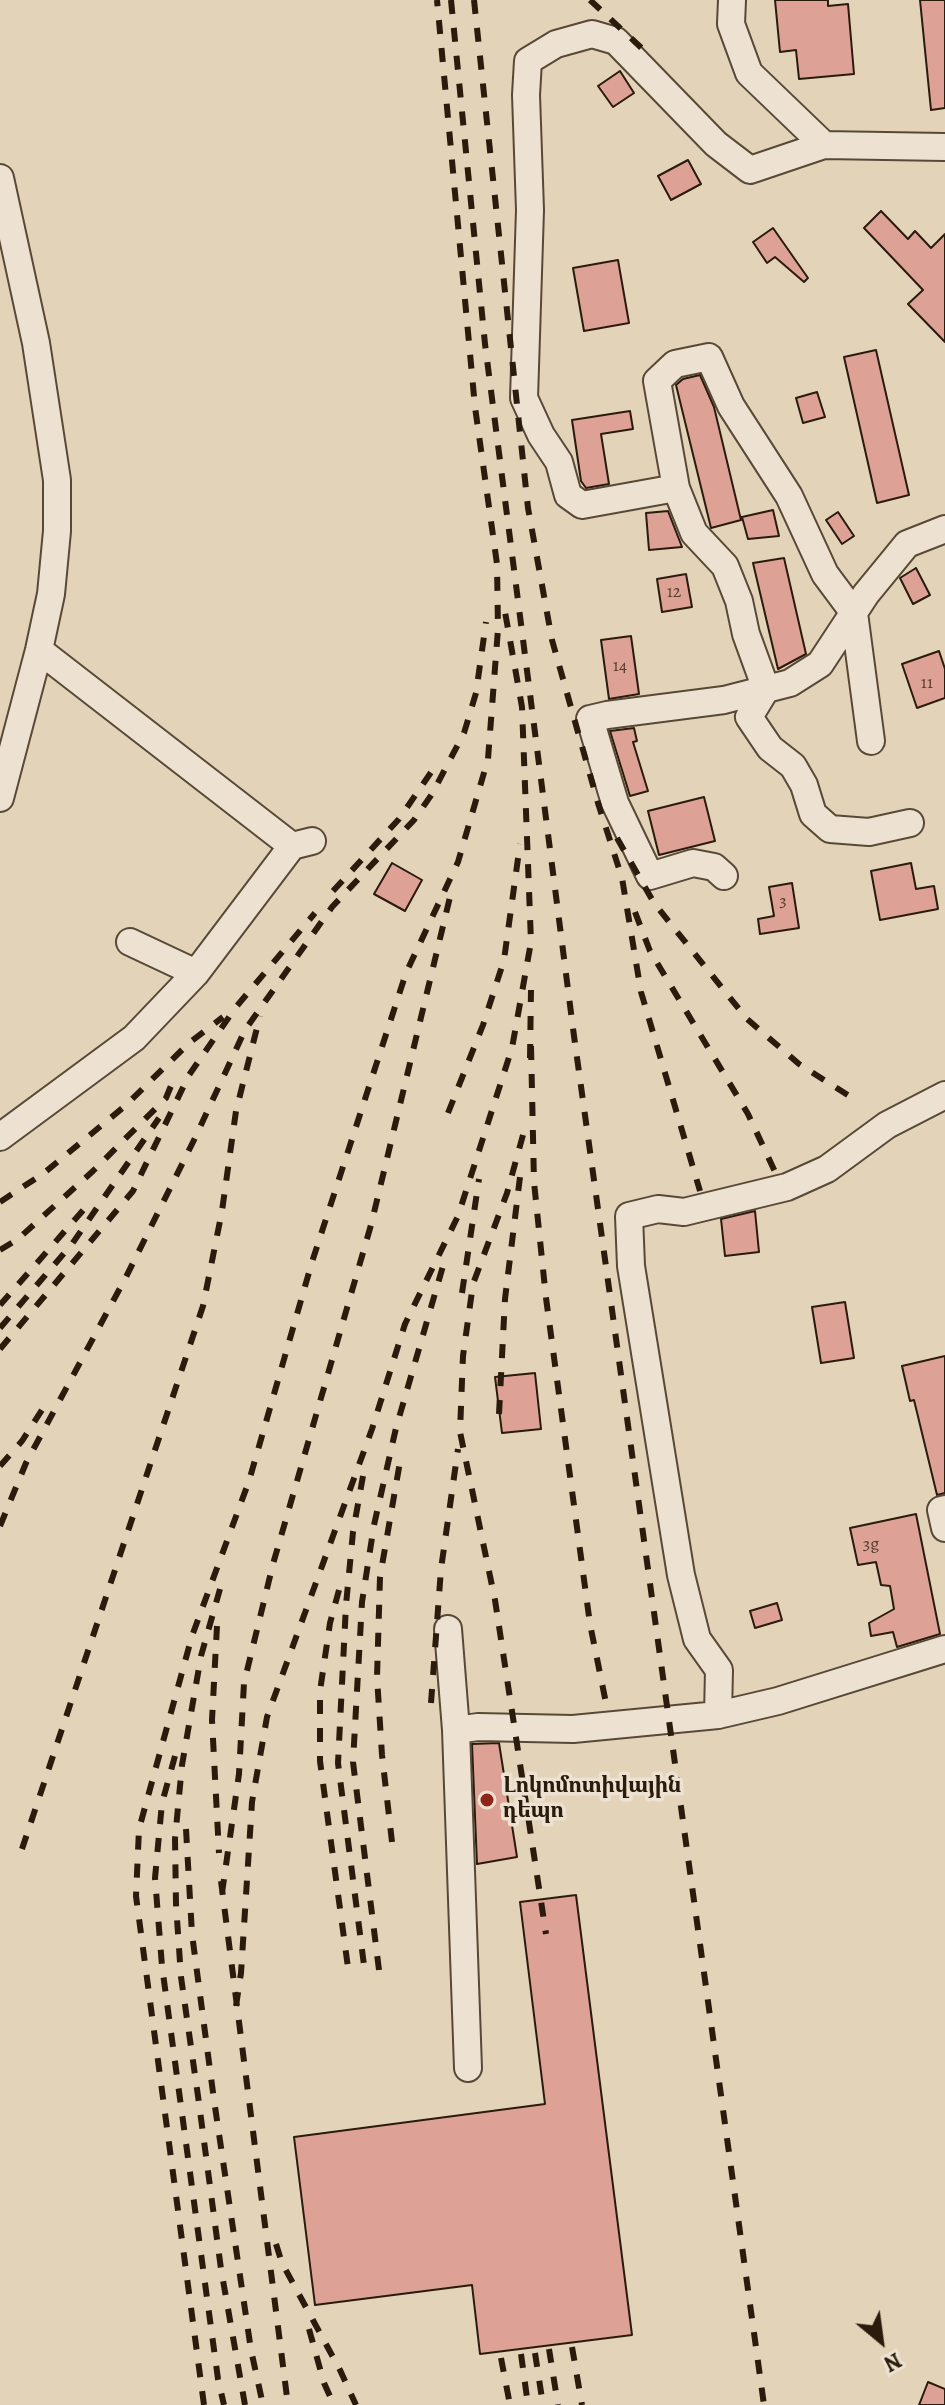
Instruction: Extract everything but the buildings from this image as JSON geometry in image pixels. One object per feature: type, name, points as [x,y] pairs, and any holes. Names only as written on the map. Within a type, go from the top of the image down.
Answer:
[{"type":"street","points":[[732,0],[731,24],[749,73],[824,145]]},
{"type":"street","points":[[676,488],[582,505],[568,495],[559,462],[541,435],[524,398],[530,210],[526,95],[528,61],[556,44],[592,34],[616,41],[716,144],[750,170],[824,145],[945,147]]},
{"type":"street","points":[[0,178],[36,343],[57,480],[57,531],[51,594],[0,798]]},
{"type":"street","points":[[766,689],[725,566],[694,533],[676,488],[657,381],[675,364],[709,357],[731,406],[789,496],[825,574],[854,613],[871,741]]},
{"type":"street","points":[[724,876],[714,867],[693,863],[650,876],[615,803],[590,719],[724,700],[790,683],[820,664],[854,613],[907,544],[945,529]]},
{"type":"street","points":[[0,1137],[134,1038],[196,973],[302,844],[39,650]]},
{"type":"street","points":[[766,689],[749,717],[770,748],[793,766],[804,785],[813,814],[830,829],[869,832],[910,823]]},
{"type":"street","points":[[130,942],[196,973]]},
{"type":"street","points":[[718,1715],[719,1670],[697,1639],[681,1575],[631,1266],[629,1216],[658,1209],[684,1212],[787,1187],[827,1169],[887,1125],[945,1095]]},
{"type":"street","points":[[945,1509],[941,1510],[945,1528]]},
{"type":"street","points":[[448,1629],[456,1730],[468,2068]]},
{"type":"street","points":[[456,1730],[478,1727],[573,1729],[718,1715],[778,1701],[945,1649]]},
{"type":"railway","points":[[204,2405],[136,1896],[139,1829],[192,1636],[249,1481],[312,1262],[406,973],[458,862],[488,759],[498,629],[497,564],[475,407],[437,0]]},
{"type":"railway","points":[[451,0],[485,344],[574,1036],[764,2405]]},
{"type":"railway","points":[[474,0],[528,508],[552,640],[622,878],[641,992],[700,1191]]},
{"type":"railway","points":[[590,0],[648,54]]},
{"type":"railway","points":[[236,2006],[241,1973],[252,1802],[267,1717],[372,1429],[405,1324],[458,1216],[512,1048],[531,942],[522,707],[505,612]]},
{"type":"railway","points":[[0,1526],[26,1463],[126,1277],[245,1030],[332,907],[414,820],[432,794],[464,733],[476,693],[486,622]]},
{"type":"railway","points":[[333,891],[399,819],[434,768]]},
{"type":"railway","points":[[617,838],[654,903],[747,1019],[799,1064],[854,1099]]},
{"type":"railway","points":[[448,1113],[483,1025],[504,960],[520,844]]},
{"type":"railway","points":[[222,1893],[239,1774],[244,1683],[273,1564],[371,1225],[450,897]]},
{"type":"railway","points":[[635,912],[650,951],[748,1114],[777,1176]]},
{"type":"railway","points":[[0,1349],[133,1191],[189,1075],[236,1007],[315,913]]},
{"type":"railway","points":[[530,1058],[531,990]]},
{"type":"railway","points":[[22,1849],[203,1306],[222,1211],[236,1111],[260,1016]]},
{"type":"railway","points":[[0,1202],[44,1173],[125,1106],[189,1043],[223,1017]]},
{"type":"railway","points":[[531,1046],[534,1182],[546,1298],[590,1624],[607,1708]]},
{"type":"railway","points":[[0,1250],[18,1239],[93,1171],[166,1098],[173,1081]]},
{"type":"railway","points":[[0,1328],[72,1244],[159,1118]]},
{"type":"railway","points":[[523,1135],[507,1193],[473,1284],[463,1356],[460,1432],[495,1600],[546,1934]]},
{"type":"railway","points":[[499,1414],[505,1299],[520,1177]]},
{"type":"railway","points":[[462,1293],[479,1179]]},
{"type":"railway","points":[[0,1305],[86,1207]]},
{"type":"railway","points":[[379,1970],[353,1762],[362,1602],[374,1525],[396,1428],[443,1266]]},
{"type":"railway","points":[[0,1466],[22,1441],[49,1399]]},
{"type":"railway","points":[[431,1703],[441,1569],[458,1449]]},
{"type":"railway","points":[[392,1842],[377,1677],[380,1577],[401,1456]]},
{"type":"railway","points":[[363,1476],[353,1532],[346,1605],[338,1763],[365,1973]]},
{"type":"railway","points":[[220,1589],[201,1656],[182,1765],[175,1839],[176,1904],[181,1977],[221,2269],[245,2405]]},
{"type":"railway","points":[[339,1590],[330,1623],[320,1691],[320,1761],[349,1975]]},
{"type":"railway","points":[[217,1626],[212,1720],[219,1853]]},
{"type":"railway","points":[[175,1756],[162,1803],[155,1878],[162,1966],[224,2405]]},
{"type":"railway","points":[[186,1829],[192,1934],[214,2100],[251,2350],[263,2405]]},
{"type":"railway","points":[[221,1881],[288,2405]]},
{"type":"railway","points":[[276,2244],[282,2263],[356,2405]]},
{"type":"railway","points":[[309,2329],[324,2383],[334,2405]]},
{"type":"railway","points":[[572,2347],[582,2405]]},
{"type":"railway","points":[[549,2349],[558,2405]]},
{"type":"railway","points":[[535,2353],[543,2405]]},
{"type":"railway","points":[[521,2354],[528,2405]]},
{"type":"railway","points":[[501,2358],[510,2405]]},
{"type":"place","name":"Լոկոմոտիվային դեպո","points":[[487,1800]]}]
